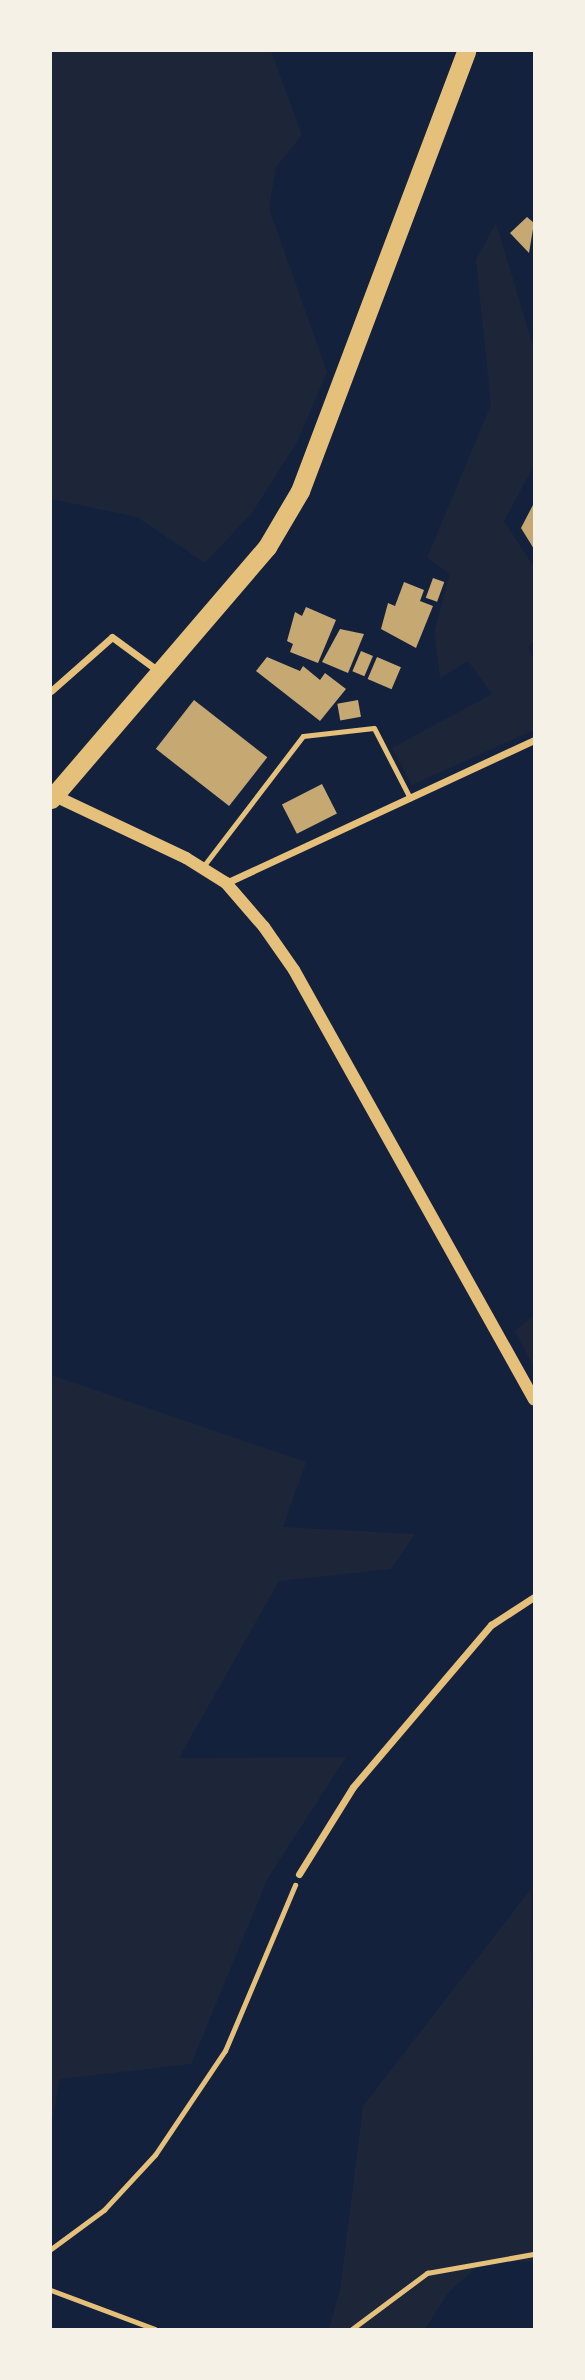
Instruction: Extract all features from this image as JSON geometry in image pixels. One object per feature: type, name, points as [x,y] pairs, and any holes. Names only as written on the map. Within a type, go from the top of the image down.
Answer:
[{"type":"highway","points":[[53,798],[267,547],[300,491],[466,51]]},
{"type":"street","points":[[51,691],[111,637],[160,673]]},
{"type":"street","points":[[226,883],[534,740]]},
{"type":"street","points":[[53,798],[202,868],[226,883],[294,970],[534,1400]]},
{"type":"street","points":[[299,1874],[353,1787],[491,1625],[534,1597]]},
{"type":"lane","points":[[202,868],[303,736],[374,728],[410,798]]},
{"type":"path","points":[[51,2249],[104,2210],[155,2155],[225,2051],[299,1874]]},
{"type":"path","points":[[352,2329],[426,2273],[534,2254]]},
{"type":"path","points":[[51,2290],[155,2329]]},
{"type":"shaded area","points":[[51,51],[271,51],[302,135],[276,167],[269,208],[327,372],[297,442],[252,513],[205,563],[137,517],[51,499]]},
{"type":"shaded area","points":[[496,223],[534,349],[534,465],[504,521],[534,567],[534,641],[528,647],[534,660],[534,730],[412,785],[392,748],[492,694],[468,661],[440,678],[434,632],[450,574],[427,558],[491,405],[476,260]]},
{"type":"shaded area","points":[[534,1315],[534,1368],[515,1331]]},
{"type":"shaded area","points":[[51,1375],[306,1462],[283,1527],[415,1534],[391,1569],[279,1581],[179,1758],[346,1757],[268,1878],[191,2064],[60,2079],[51,2128]]},
{"type":"shaded area","points":[[531,1889],[534,2262],[484,2260],[448,2293],[425,2329],[329,2329],[340,2290],[363,2106]]},
{"type":"building","points":[[527,217],[534,223],[529,253],[510,233]]},
{"type":"building","points":[[534,503],[534,549],[521,528]]},
{"type":"building","points":[[433,578],[444,582],[437,602],[426,598]]},
{"type":"building","points":[[404,582],[424,590],[420,601],[433,606],[416,648],[381,629],[388,603],[395,606]]},
{"type":"building","points":[[306,607],[336,620],[318,663],[290,652],[293,644],[287,641],[295,612],[302,616]]},
{"type":"building","points":[[340,629],[364,634],[348,673],[322,662]]},
{"type":"building","points":[[361,651],[373,656],[364,676],[352,671]]},
{"type":"building","points":[[267,657],[300,671],[303,666],[320,680],[325,673],[346,689],[320,721],[256,671]]},
{"type":"building","points":[[377,657],[401,667],[392,689],[368,679]]},
{"type":"building","points":[[194,700],[267,757],[229,806],[156,749]]},
{"type":"building","points":[[358,700],[361,717],[340,720],[337,704]]},
{"type":"building","points":[[322,784],[337,813],[297,834],[282,804]]}]
